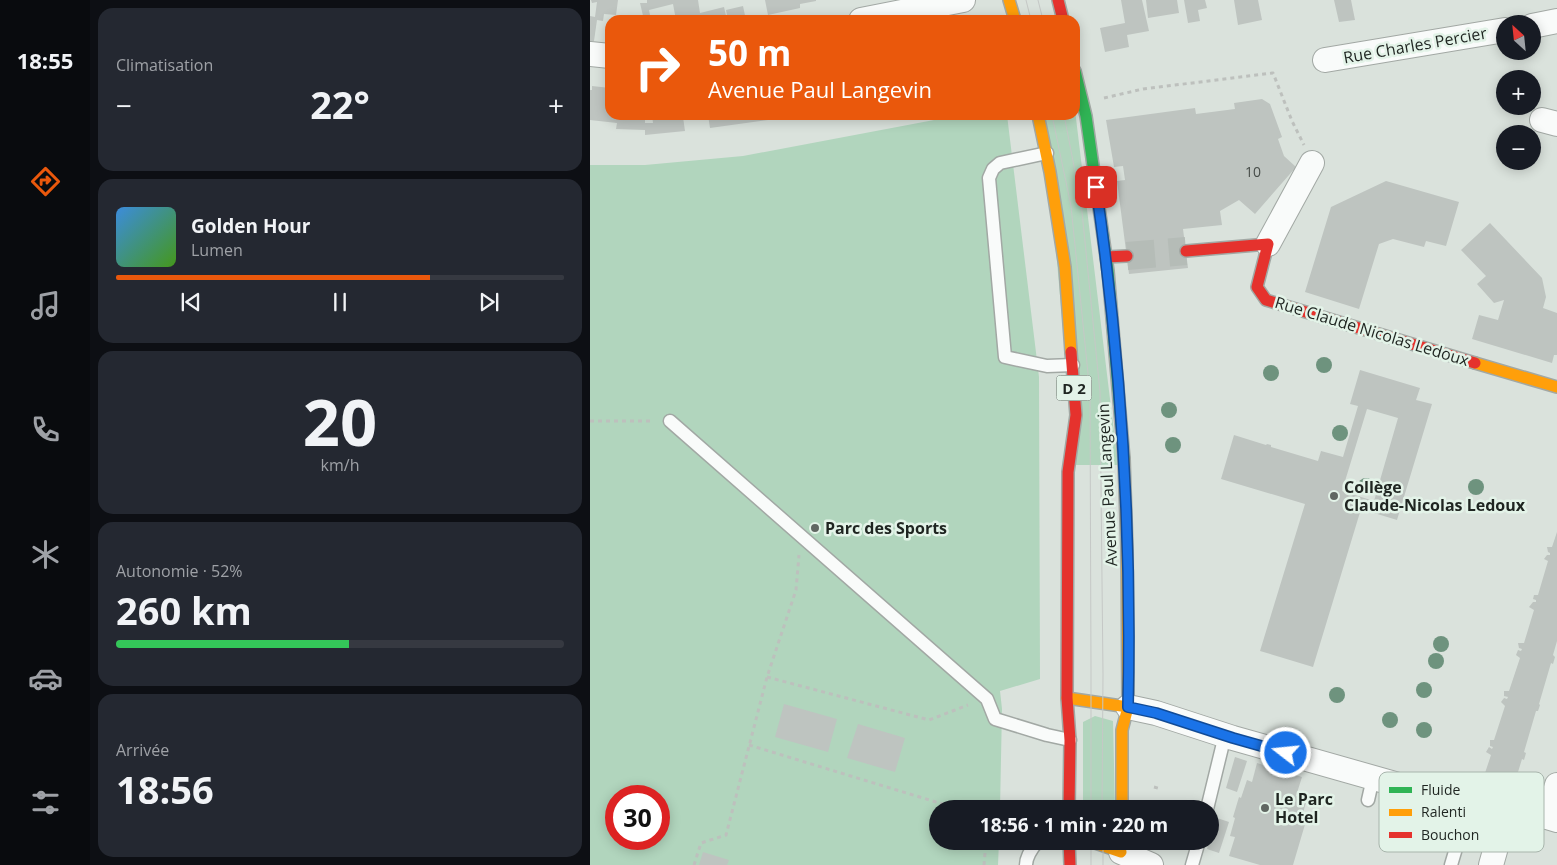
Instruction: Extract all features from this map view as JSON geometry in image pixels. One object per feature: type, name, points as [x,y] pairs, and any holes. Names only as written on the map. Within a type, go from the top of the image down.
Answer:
[{"type":"main road","points":[[1010,0],[1014,15]]},
{"type":"main road","points":[[1058,0],[1062,15]]},
{"type":"main road","name":"Avenue Paul Langevin","points":[[1080,91],[1086,116],[1106,257],[1125,471],[1128,550],[1128,707],[1122,730],[1122,800]]},
{"type":"main road","name":"Avenue Paul Langevin","points":[[1039,120],[1047,154],[1065,267],[1076,415],[1068,472],[1067,698],[1070,740],[1069,800]]},
{"type":"main road","points":[[1186,251],[1268,244]]},
{"type":"main road","name":"Rue Claude Nicolas Ledoux","points":[[1268,244],[1257,287],[1266,300],[1557,387]]},
{"type":"main road","points":[[1106,257],[1127,256]]},
{"type":"main road","points":[[1067,698],[1128,707]]},
{"type":"main road","points":[[1069,850],[1070,865]]},
{"type":"street","points":[[886,15],[963,0]]},
{"type":"street","points":[[1541,25],[1557,22]]},
{"type":"street","name":"Rue Charles Percier","points":[[1325,60],[1496,32]]},
{"type":"street","points":[[590,54],[605,56]]},
{"type":"street","points":[[1268,244],[1312,163]]},
{"type":"street","points":[[1128,707],[1156,713],[1225,735],[1379,790]]},
{"type":"street","points":[[1552,818],[1557,785]]},
{"type":"street","points":[[1491,865],[1495,852]]},
{"type":"street","points":[[1121,853],[1151,865]]},
{"type":"lane","points":[[1047,154],[1000,164],[994,169],[989,178],[1005,357],[1047,366],[1073,365]]},
{"type":"lane","points":[[670,421],[987,699],[995,719],[1070,740]]},
{"type":"lane","points":[[1209,800],[1225,735]]},
{"type":"lane","points":[[1026,865],[1030,850]]},
{"type":"lane","points":[[1192,865],[1196,850]]},
{"type":"lane","points":[[1451,865],[1455,852]]},
{"type":"path","points":[[1099,99],[1143,89],[1273,73],[1292,121],[1312,163]]},
{"type":"path","points":[[590,421],[670,421]]},
{"type":"path","points":[[694,865],[701,843],[726,835],[767,677],[796,590],[801,537]]},
{"type":"path","points":[[767,677],[929,720],[987,699]]},
{"type":"path","points":[[749,745],[929,800]]},
{"type":"path","points":[[1154,787],[1161,789]]},
{"type":"path","points":[[984,865],[985,850]]},
{"type":"green space","name":"Parc des Sports","points":[[934,120],[1008,120],[1039,377],[1040,679],[1000,691],[1002,709],[1000,800],[929,800],[929,850],[999,850],[998,865],[590,865],[590,165],[645,165],[743,156]]},
{"type":"green space","points":[[1044,120],[1076,120],[1118,465],[1075,465]]},
{"type":"green space","points":[[1095,716],[1113,721],[1115,800],[1083,800],[1083,722]]},
{"type":"building","points":[[591,0],[618,0],[616,15],[604,14],[603,21],[597,20],[594,41],[590,41],[590,16],[595,17],[597,2],[592,3]]},
{"type":"building","points":[[647,0],[698,0],[700,13],[724,7],[726,15],[675,15],[673,4],[649,10],[650,15],[643,15],[640,3],[647,3]]},
{"type":"building","points":[[765,0],[816,1],[800,4],[800,8],[768,15]]},
{"type":"building","points":[[1121,0],[1142,0],[1149,31],[1127,35],[1129,47],[1105,52],[1100,28],[1125,23]]},
{"type":"building","points":[[1146,0],[1177,0],[1179,13],[1148,18]]},
{"type":"building","points":[[1184,0],[1205,0],[1207,8],[1198,10],[1200,21],[1188,23]]},
{"type":"building","points":[[1234,0],[1258,0],[1262,20],[1238,25]]},
{"type":"building","points":[[1334,0],[1351,0],[1355,20],[1339,22]]},
{"type":"building","points":[[743,6],[745,15],[727,15],[726,10]]},
{"type":"building","points":[[592,86],[605,87],[605,120],[645,120],[645,123],[653,123],[653,120],[683,120],[685,131],[645,135],[645,130],[616,129],[617,123],[590,120],[590,90],[592,90]]},
{"type":"building","points":[[1262,99],[1270,104],[1282,137],[1278,139],[1284,156],[1296,167],[1255,214],[1239,200],[1220,211],[1222,225],[1183,229],[1188,268],[1129,274],[1117,181],[1125,180],[1123,166],[1114,167],[1106,120],[1195,108],[1196,114],[1235,109],[1234,103]]},
{"type":"building","points":[[709,120],[768,120],[710,128]]},
{"type":"building","points":[[1386,181],[1459,202],[1446,246],[1426,241],[1424,247],[1393,239],[1379,244],[1359,309],[1305,292],[1331,207]]},
{"type":"building","points":[[1490,223],[1542,278],[1546,297],[1543,308],[1557,313],[1557,355],[1554,355],[1552,363],[1472,339],[1479,315],[1498,320],[1504,300],[1494,303],[1477,284],[1486,276],[1461,250]]},
{"type":"building","points":[[1360,370],[1420,388],[1416,400],[1432,404],[1397,520],[1361,509],[1313,667],[1260,651],[1305,504],[1221,479],[1234,435],[1318,461],[1321,451],[1343,457],[1358,406],[1350,404]],"holes":[[[1367,409],[1398,418],[1374,501],[1342,491]]]},
{"type":"building","points":[[1557,532],[1557,641],[1553,655],[1555,657],[1553,664],[1551,663],[1540,705],[1538,711],[1536,711],[1524,752],[1526,753],[1524,760],[1522,759],[1518,772],[1485,772],[1491,755],[1486,752],[1489,747],[1492,749],[1493,747],[1490,746],[1490,740],[1494,740],[1505,706],[1501,702],[1504,698],[1507,699],[1508,697],[1504,696],[1504,691],[1509,691],[1520,658],[1516,655],[1518,650],[1521,651],[1522,649],[1519,648],[1518,643],[1524,643],[1534,610],[1529,607],[1533,602],[1536,602],[1533,599],[1534,595],[1538,595],[1548,561],[1544,559],[1547,555],[1550,555],[1547,547],[1552,547]]},
{"type":"building","points":[[784,704],[837,719],[828,752],[775,737]]},
{"type":"building","points":[[858,724],[905,738],[895,772],[847,758]]},
{"type":"building","points":[[1235,757],[1247,761],[1237,792],[1226,788]]},
{"type":"building","name":"Le Parc Hotel","points":[[1257,763],[1302,777],[1296,796],[1307,799],[1301,820],[1306,821],[1293,865],[1260,865],[1229,856],[1235,837],[1230,836],[1239,797],[1241,798],[1247,780],[1252,782]]},
{"type":"building","points":[[1219,819],[1229,822],[1219,853],[1210,850],[1219,850]]},
{"type":"building","points":[[703,852],[729,860],[727,865],[699,865]]},
{"type":"tunnel","points":[[1127,256],[1186,251]]},
{"type":"tram line","points":[[1026,0],[1030,15]]},
{"type":"tram line","points":[[1038,0],[1042,15]]},
{"type":"tram line","points":[[1053,120],[1071,206],[1090,393],[1091,800]]},
{"type":"tram line","points":[[1065,120],[1081,202],[1100,392],[1103,674],[1102,800]]},
{"type":"tram line","points":[[1091,850],[1091,865]]},
{"type":"tram line","points":[[1103,850],[1103,865]]},
{"type":"traffic: fast","points":[[1080,91],[1086,116],[1108,271],[1124,459]]},
{"type":"traffic: slow","points":[[1009,0],[1014,15]]},
{"type":"traffic: slow","points":[[1039,120],[1050,172],[1065,267],[1071,352]]},
{"type":"traffic: slow","points":[[1475,363],[1557,387]]},
{"type":"traffic: slow","points":[[1122,800],[1122,730],[1128,707],[1127,550],[1124,459]]},
{"type":"traffic: slow","points":[[1067,698],[1128,707]]},
{"type":"traffic: slow","points":[[1115,850],[1121,852]]},
{"type":"traffic: jam","points":[[1058,0],[1062,15]]},
{"type":"traffic: jam","points":[[1186,251],[1268,244],[1257,287],[1266,300],[1475,363]]},
{"type":"traffic: jam","points":[[1106,257],[1127,256]]},
{"type":"traffic: jam","points":[[1069,800],[1070,740],[1067,698],[1068,472],[1076,415],[1071,352]]},
{"type":"traffic: jam","points":[[1069,850],[1070,865]]},
{"type":"place","name":"Collège Claude-Nicolas Ledoux","points":[[1334,496]]},
{"type":"place","name":"Parc des Sports","points":[[815,528]]},
{"type":"place","name":"Le Parc Hotel","points":[[1265,808]]},
{"type":"route","points":[[1096,187],[1108,272],[1125,471],[1128,550],[1128,707],[1156,713],[1286,753]]}]
